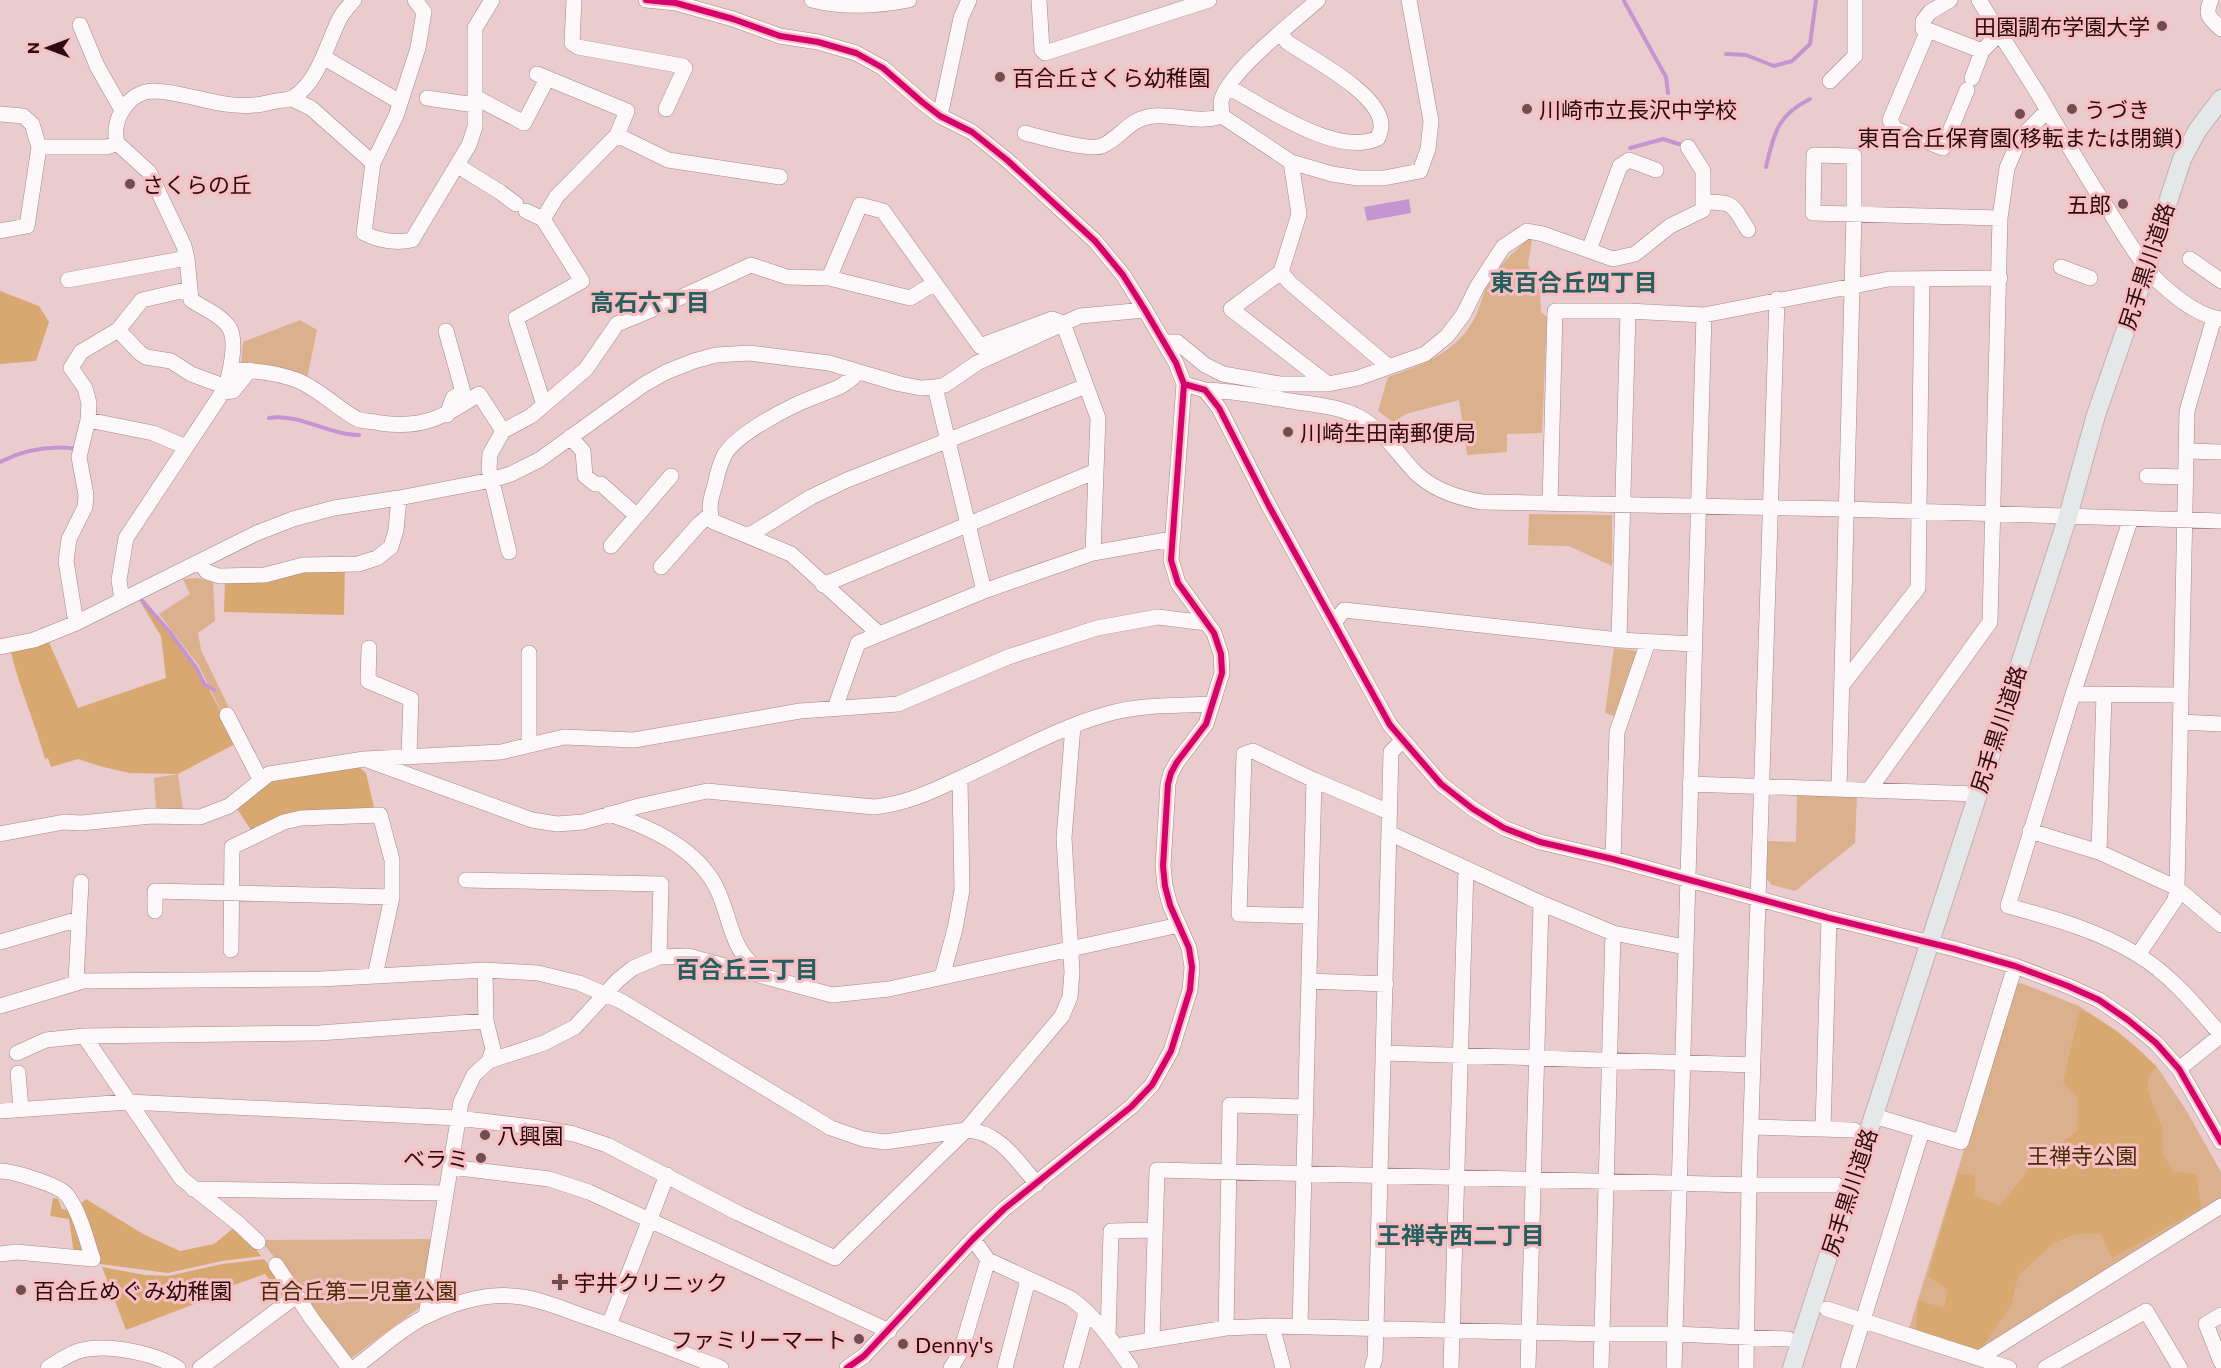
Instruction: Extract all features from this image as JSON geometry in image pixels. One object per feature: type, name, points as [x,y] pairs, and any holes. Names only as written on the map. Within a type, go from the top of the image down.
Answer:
[{"type":"main road","name":"尻手黒川道路","points":[[1792,1368],[2068,516],[2096,415],[2172,186],[2182,159],[2197,131],[2221,99]]},
{"type":"street","points":[[122,600],[119,580],[126,538],[224,389],[231,370],[232,340],[230,329],[217,316],[191,300],[188,258],[170,214],[149,172],[117,143],[117,121],[122,110],[142,93],[153,91],[254,106],[292,99],[306,87],[323,57],[339,19],[354,0]]},
{"type":"street","points":[[415,0],[423,12],[418,48],[396,116],[373,163],[364,233],[375,239],[403,242],[412,240],[469,145],[475,127],[475,28],[492,0]]},
{"type":"street","points":[[574,0],[572,43],[578,47],[685,68],[666,109]]},
{"type":"street","points":[[646,0],[680,2],[780,36],[818,42],[856,53],[883,68],[940,116],[972,132],[1007,160],[1095,241],[1123,275],[1176,363],[1185,384],[1171,560],[1178,583],[1214,633],[1222,662],[1222,673],[1206,724],[1171,773],[1168,784],[1163,866],[1165,886],[1189,948],[1192,967],[1190,990],[1171,1051],[1152,1085],[1131,1107],[1004,1209],[973,1239],[889,1331],[864,1356],[847,1368]]},
{"type":"street","points":[[812,0],[881,6],[909,0]]},
{"type":"street","points":[[940,116],[961,18],[969,0]]},
{"type":"street","points":[[1039,0],[1042,50],[1045,53],[1209,0]]},
{"type":"street","points":[[1222,116],[1221,102],[1227,87],[1241,69],[1318,0]]},
{"type":"street","points":[[1222,116],[1291,162],[1332,174],[1358,178],[1402,176],[1420,171],[1428,149],[1431,121],[1409,0]]},
{"type":"street","points":[[1830,81],[1855,56],[1855,0]]},
{"type":"street","points":[[1927,33],[1923,29],[1923,21],[1930,12],[1950,0]]},
{"type":"street","points":[[1979,0],[2079,165],[2134,250],[2159,281],[2192,307],[2217,319],[2187,411],[2177,888],[2175,900],[2138,955]]},
{"type":"street","points":[[2211,0],[2207,9],[2209,17],[2221,29]]},
{"type":"street","points":[[80,25],[97,66],[122,110]]},
{"type":"street","points":[[1982,51],[1928,30],[1900,86],[1890,120],[1895,129],[1942,148],[1982,51],[1999,34]]},
{"type":"street","points":[[1227,87],[1315,134],[1338,141],[1369,142],[1378,138],[1382,126],[1379,114],[1371,101],[1351,84],[1287,42],[1281,33]]},
{"type":"street","points":[[323,57],[400,102]]},
{"type":"street","points":[[427,98],[475,101],[524,123],[542,76],[627,111],[617,135],[557,196],[543,219]]},
{"type":"street","points":[[292,99],[311,108],[373,163]]},
{"type":"street","points":[[1869,790],[1990,622],[2000,218],[2007,168],[2011,158],[2020,138],[2047,111]]},
{"type":"street","points":[[0,114],[22,116],[32,124],[39,147],[27,226],[0,231]]},
{"type":"street","points":[[1025,133],[1049,140],[1096,147],[1104,145],[1140,119],[1164,116],[1210,120],[1222,116]]},
{"type":"street","points":[[617,135],[668,160],[780,177]]},
{"type":"street","points":[[39,147],[107,147],[117,143]]},
{"type":"street","points":[[1164,342],[1177,342],[1205,365],[1223,374],[1281,384],[1328,384],[1358,378],[1425,354],[1447,336],[1463,315],[1477,287],[1503,247],[1527,231],[1543,234],[1613,259],[1635,254],[1670,226],[1703,210],[1703,171],[1688,147]]},
{"type":"street","points":[[1641,165],[1646,150]]},
{"type":"street","points":[[1839,789],[1854,214],[1854,156],[1814,155],[1813,213],[1854,214],[2000,218]]},
{"type":"street","points":[[1589,250],[1620,166],[1629,160],[1656,170]]},
{"type":"street","points":[[1291,162],[1299,214],[1281,272],[1231,309],[1328,384]]},
{"type":"street","points":[[458,166],[521,208],[543,219],[582,281],[516,318],[544,405]]},
{"type":"street","points":[[1703,202],[1728,202],[1748,230]]},
{"type":"street","points":[[829,278],[860,205],[883,211],[980,346],[1052,319],[1063,323],[1098,418],[1093,553]]},
{"type":"street","points":[[68,280],[188,258]]},
{"type":"street","points":[[2190,259],[2221,281]]},
{"type":"street","points":[[509,552],[489,469],[490,454],[503,431],[531,416],[586,369],[617,324],[751,265],[787,277],[829,278],[910,298],[935,283]]},
{"type":"street","points":[[2061,267],[2090,278]]},
{"type":"street","points":[[1281,272],[1290,283],[1388,366]]},
{"type":"street","points":[[1550,504],[1555,311],[1628,311],[1704,315],[1889,279],[2000,278]]},
{"type":"street","points":[[1842,685],[1918,588],[1922,279]]},
{"type":"street","points":[[76,623],[66,561],[69,539],[85,507],[86,495],[79,457],[88,420],[88,395],[71,368],[81,352],[118,330],[142,300],[190,289]]},
{"type":"street","points":[[1746,1368],[1749,1185],[1777,299]]},
{"type":"street","points":[[0,647],[34,640],[76,623],[257,533],[293,519],[334,508],[399,498],[492,480],[511,474],[538,460],[666,372],[716,355],[749,353],[829,363],[900,384],[921,388],[935,387],[945,385],[977,363],[1080,316],[1145,310]]},
{"type":"street","points":[[1619,640],[1628,311]]},
{"type":"street","points":[[1674,1368],[1704,315]]},
{"type":"street","points":[[118,330],[146,357],[171,361],[191,374],[224,389],[233,391],[246,377],[249,370]]},
{"type":"street","points":[[446,331],[463,392],[453,398],[447,415]]},
{"type":"street","points":[[231,370],[265,371],[300,382],[359,420],[389,424],[416,424],[447,415],[479,394],[503,431]]},
{"type":"street","points":[[857,373],[847,384],[770,417],[730,448],[717,474],[709,505],[712,521],[791,554],[878,633]]},
{"type":"street","points":[[1185,384],[1205,390],[1236,391],[1341,409],[1361,418],[1380,432],[1418,474],[1444,491],[1482,502],[1845,509],[2221,521]]},
{"type":"street","points":[[748,536],[811,497],[847,480],[1086,386]]},
{"type":"street","points":[[935,387],[984,591]]},
{"type":"street","points":[[1205,390],[1219,408],[1385,716],[1402,741],[1441,784],[1473,809],[1504,828],[1540,842],[1613,859],[2015,966],[2068,986],[2099,1000],[2156,1043],[2179,1069],[2221,1142]]},
{"type":"street","points":[[88,420],[153,433],[186,447]]},
{"type":"street","points":[[570,437],[583,451],[585,476],[595,484],[601,484],[637,516]]},
{"type":"street","points":[[2186,451],[2221,452]]},
{"type":"street","points":[[823,585],[1096,471]]},
{"type":"street","points":[[611,546],[671,476]]},
{"type":"street","points":[[2147,476],[2186,477]]},
{"type":"street","points":[[200,562],[207,572],[219,576],[265,575],[303,566],[358,564],[377,558],[391,547],[396,530],[399,498]]},
{"type":"street","points":[[661,567],[699,524],[710,515]]},
{"type":"street","points":[[2131,518],[2073,694],[2008,906],[2060,920],[2100,936],[2138,955],[2180,989],[2221,1035],[2179,1069]]},
{"type":"street","points":[[835,708],[858,643],[984,591],[1093,553],[1172,539]]},
{"type":"street","points":[[1334,623],[1344,610],[1619,640],[1694,644]]},
{"type":"street","points":[[0,834],[64,822],[92,822],[151,816],[200,817],[229,806],[269,774],[364,759],[501,752],[564,737],[634,740],[800,711],[898,704],[1008,657],[1097,628],[1158,617],[1206,623]]},
{"type":"street","points":[[1613,859],[1617,732],[1648,642]]},
{"type":"street","points":[[369,648],[368,681],[411,699],[409,755]]},
{"type":"street","points":[[529,653],[529,744]]},
{"type":"street","points":[[2073,694],[2181,695]]},
{"type":"street","points":[[2099,852],[2104,695]]},
{"type":"street","points":[[364,759],[532,820],[557,824],[574,823],[707,791],[874,807],[897,805],[1073,726],[1135,707],[1211,704]]},
{"type":"street","points":[[227,715],[260,779]]},
{"type":"street","points":[[2181,722],[2221,724]]},
{"type":"street","points":[[0,1111],[128,1102],[458,1118],[574,1134],[607,1145],[738,1213],[835,1258],[966,1130],[1062,1016],[1071,997],[1064,838],[1073,726]]},
{"type":"street","points":[[1372,1368],[1375,1358],[1376,1328],[1391,752],[1402,741]]},
{"type":"street","points":[[1310,916],[1239,914],[1244,754],[1253,751],[1389,812]]},
{"type":"street","points":[[942,976],[955,929],[962,890],[960,778]]},
{"type":"street","points":[[1300,1326],[1314,780]]},
{"type":"street","points":[[1690,784],[1977,794]]},
{"type":"street","points":[[609,814],[656,832],[694,858],[704,868],[718,891],[742,955],[752,966],[770,978]]},
{"type":"street","points":[[231,950],[232,847],[285,822],[302,818],[380,815],[392,860],[392,897],[375,976]]},
{"type":"street","points":[[2030,831],[2099,852],[2177,888],[2221,925]]},
{"type":"street","points":[[1389,833],[1540,903],[1613,933],[1685,947]]},
{"type":"street","points":[[1451,1368],[1466,868]]},
{"type":"street","points":[[466,880],[661,884],[659,957]]},
{"type":"street","points":[[76,982],[81,882]]},
{"type":"street","points":[[155,911],[155,891],[392,897]]},
{"type":"street","points":[[1528,1368],[1540,903]]},
{"type":"street","points":[[1822,1129],[1829,918]]},
{"type":"street","points":[[0,942],[79,919]]},
{"type":"street","points":[[426,1316],[458,1118],[465,1090],[474,1075],[489,1061],[558,1037],[575,1027],[633,968],[659,957],[688,956],[832,994],[889,989],[1179,925]]},
{"type":"street","points":[[1601,1368],[1613,933]]},
{"type":"street","points":[[1874,1116],[1961,1142],[2015,966]]},
{"type":"street","points":[[0,1006],[83,981],[271,980],[485,970],[538,973],[579,983],[606,993],[723,1061],[831,1128],[863,1139],[885,1142],[979,1130],[998,1139],[1037,1184]]},
{"type":"street","points":[[485,970],[486,1021],[494,1049],[489,1061]]},
{"type":"street","points":[[1309,981],[1386,984]]},
{"type":"street","points":[[17,1053],[46,1040],[84,1036],[320,1033],[486,1021]]},
{"type":"street","points":[[84,1036],[182,1178],[258,1242]]},
{"type":"street","points":[[1384,1053],[1754,1065]]},
{"type":"street","points":[[18,1073],[21,1109]]},
{"type":"street","points":[[1226,1328],[1230,1105],[1305,1107]]},
{"type":"street","points":[[1751,1127],[1854,1130]]},
{"type":"street","points":[[1848,1368],[1922,1131]]},
{"type":"street","points":[[451,1167],[549,1179],[589,1192],[889,1331]]},
{"type":"street","points":[[1152,1339],[1157,1170],[1749,1185],[1837,1185]]},
{"type":"street","points":[[0,1171],[25,1175],[65,1192],[76,1213],[93,1259],[16,1252],[0,1254]]},
{"type":"street","points":[[609,1325],[667,1175]]},
{"type":"street","points":[[193,1189],[446,1193]]},
{"type":"street","points":[[1979,1358],[2221,1206]]},
{"type":"street","points":[[1112,1341],[1111,1231],[1154,1230]]},
{"type":"street","points":[[973,1239],[988,1260],[1070,1298],[1081,1306],[1112,1341],[1131,1368]]},
{"type":"street","points":[[951,1368],[961,1351],[988,1260]]},
{"type":"street","points":[[276,1265],[349,1368]]},
{"type":"street","points":[[1005,1368],[1028,1280]]},
{"type":"street","points":[[200,1368],[296,1296]]},
{"type":"street","points":[[354,1368],[426,1316],[472,1299],[497,1296],[542,1301],[721,1368]]},
{"type":"street","points":[[1827,1309],[2009,1368]]},
{"type":"street","points":[[2045,1368],[2146,1311],[2180,1368]]},
{"type":"street","points":[[1071,1368],[1086,1313]]},
{"type":"street","points":[[2221,1315],[2206,1324],[2221,1362]]},
{"type":"street","points":[[1112,1341],[1152,1339],[1226,1328],[1272,1326],[1529,1333],[1675,1334],[1788,1339]]},
{"type":"street","points":[[1272,1326],[1283,1368]]},
{"type":"street","points":[[48,1368],[80,1350],[96,1348],[146,1353],[178,1368]]},
{"type":"green space","points":[[1528,239],[1532,240],[1528,264],[1540,292],[1541,312],[1547,317],[1542,433],[1507,434],[1507,452],[1467,455],[1459,400],[1406,414],[1393,422],[1378,411],[1388,377],[1435,358],[1455,343],[1474,319],[1494,274]]},
{"type":"green space","points":[[0,291],[39,306],[49,322],[36,361],[0,364]]},
{"type":"green space","points":[[300,320],[317,330],[307,379],[241,364],[243,342]]},
{"type":"green space","points":[[1529,514],[1612,515],[1612,566],[1569,546],[1528,545]]},
{"type":"green space","points":[[345,569],[344,615],[224,612],[225,581]]},
{"type":"green space","points":[[197,578],[213,582],[215,621],[198,633],[201,650],[230,710],[223,715],[199,666],[159,614],[190,594],[183,579]]},
{"type":"green space","points":[[140,596],[197,666],[237,743],[178,774],[130,773],[78,759],[51,767],[48,758],[45,759],[11,653],[48,640],[78,708],[166,678],[161,636],[138,598]]},
{"type":"green space","points":[[1614,648],[1638,651],[1617,717],[1605,713]]},
{"type":"green space","points":[[358,766],[366,773],[375,811],[253,833],[236,807],[269,779]]},
{"type":"green space","points":[[178,774],[183,810],[156,809],[154,778]]},
{"type":"green space","points":[[1797,793],[1857,795],[1855,843],[1795,891],[1772,885],[1766,878],[1768,841],[1796,842]]},
{"type":"green space","name":"王禅寺公園","points":[[2021,983],[2079,1006],[2118,1032],[2157,1067],[2186,1110],[2221,1172],[2221,1201],[1979,1351],[1909,1329],[2015,984]]},
{"type":"green space","points":[[2080,1010],[2121,1035],[2157,1067],[2148,1076],[2148,1091],[2162,1128],[2163,1155],[2174,1172],[2196,1174],[2201,1208],[2112,1258],[2101,1234],[2076,1234],[2053,1243],[2018,1276],[2011,1306],[1979,1351],[1916,1331],[1918,1300],[1944,1308],[1948,1290],[1928,1276],[1958,1173],[1975,1176],[1975,1196],[2000,1205],[2025,1175],[2034,1146],[2063,1142],[2077,1131],[2078,1098],[2063,1082]]},
{"type":"green space","points":[[53,1198],[58,1199],[62,1209],[69,1210],[84,1248],[80,1252],[74,1254],[69,1219],[50,1216]]},
{"type":"green space","points":[[86,1199],[143,1234],[180,1251],[214,1244],[235,1227],[250,1241],[261,1256],[222,1261],[168,1273],[100,1264],[78,1206]]},
{"type":"green space","name":"百合丘第二児童公園","points":[[433,1239],[422,1304],[350,1359],[260,1240]]},
{"type":"green space","points":[[264,1259],[288,1291],[282,1296],[265,1274],[205,1295],[192,1305],[126,1330],[102,1267],[145,1275],[168,1276],[222,1264]]},
{"type":"shaded area","points":[[1409,199],[1411,213],[1367,221],[1364,207]]},
{"type":"waterway","points":[[1726,54],[1746,55],[1774,66],[1792,61],[1810,44],[1816,0]]},
{"type":"waterway","points":[[1624,1],[1666,77],[1668,93]]},
{"type":"waterway","points":[[1766,167],[1775,135],[1784,119],[1799,105],[1810,99]]},
{"type":"waterway","points":[[1630,148],[1663,139],[1685,146]]},
{"type":"waterway","points":[[269,418],[280,417],[303,421],[336,432],[359,435]]},
{"type":"waterway","points":[[0,462],[18,454],[37,450],[76,449]]},
{"type":"waterway","points":[[138,596],[169,631],[197,669],[204,684],[214,690]]},
{"type":"cycle path","points":[[646,0],[676,3],[733,19],[780,36],[818,42],[856,53],[883,68],[940,116],[972,132],[1007,160],[1095,241],[1123,275],[1145,310],[1176,363],[1184,384],[1171,560],[1178,583],[1214,633],[1221,654],[1222,673],[1206,724],[1177,762],[1168,784],[1163,866],[1165,886],[1170,905],[1189,948],[1192,967],[1190,990],[1171,1051],[1152,1085],[1131,1107],[1004,1209],[864,1356],[847,1368]]},
{"type":"cycle path","points":[[1184,384],[1205,390],[1219,408],[1269,506],[1390,725],[1441,784],[1473,809],[1504,828],[1540,842],[1955,949],[2015,966],[2068,986],[2099,1000],[2156,1043],[2179,1069],[2221,1142]]},
{"type":"place","name":"田園調布学園大学","points":[[2162,26]]},
{"type":"place","name":"百合丘さくら幼稚園","points":[[1000,77]]},
{"type":"place","name":"川崎市立長沢中学校","points":[[1527,109]]},
{"type":"place","name":"うづき","points":[[2072,109]]},
{"type":"place","name":"東百合丘保育園(移転または閉鎖)","points":[[2020,114]]},
{"type":"place","name":"さくらの丘","points":[[130,184]]},
{"type":"place","name":"五郎","points":[[2123,204]]},
{"type":"place","name":"川崎生田南郵便局","points":[[1288,432]]},
{"type":"place","name":"八興園","points":[[485,1135]]},
{"type":"place","name":"ベラミ","points":[[481,1158]]},
{"type":"place","name":"宇井クリニック","points":[[560,1282]]},
{"type":"place","name":"百合丘めぐみ幼稚園","points":[[21,1290]]},
{"type":"place","name":"ファミリーマート","points":[[859,1339]]},
{"type":"place","name":"Denny's","points":[[903,1344]]},
{"type":"district","name":"東百合丘四丁目","points":[[1574,281]]},
{"type":"district","name":"高石六丁目","points":[[650,301]]},
{"type":"district","name":"百合丘三丁目","points":[[747,968]]},
{"type":"district","name":"王禅寺西二丁目","points":[[1461,1234]]}]
